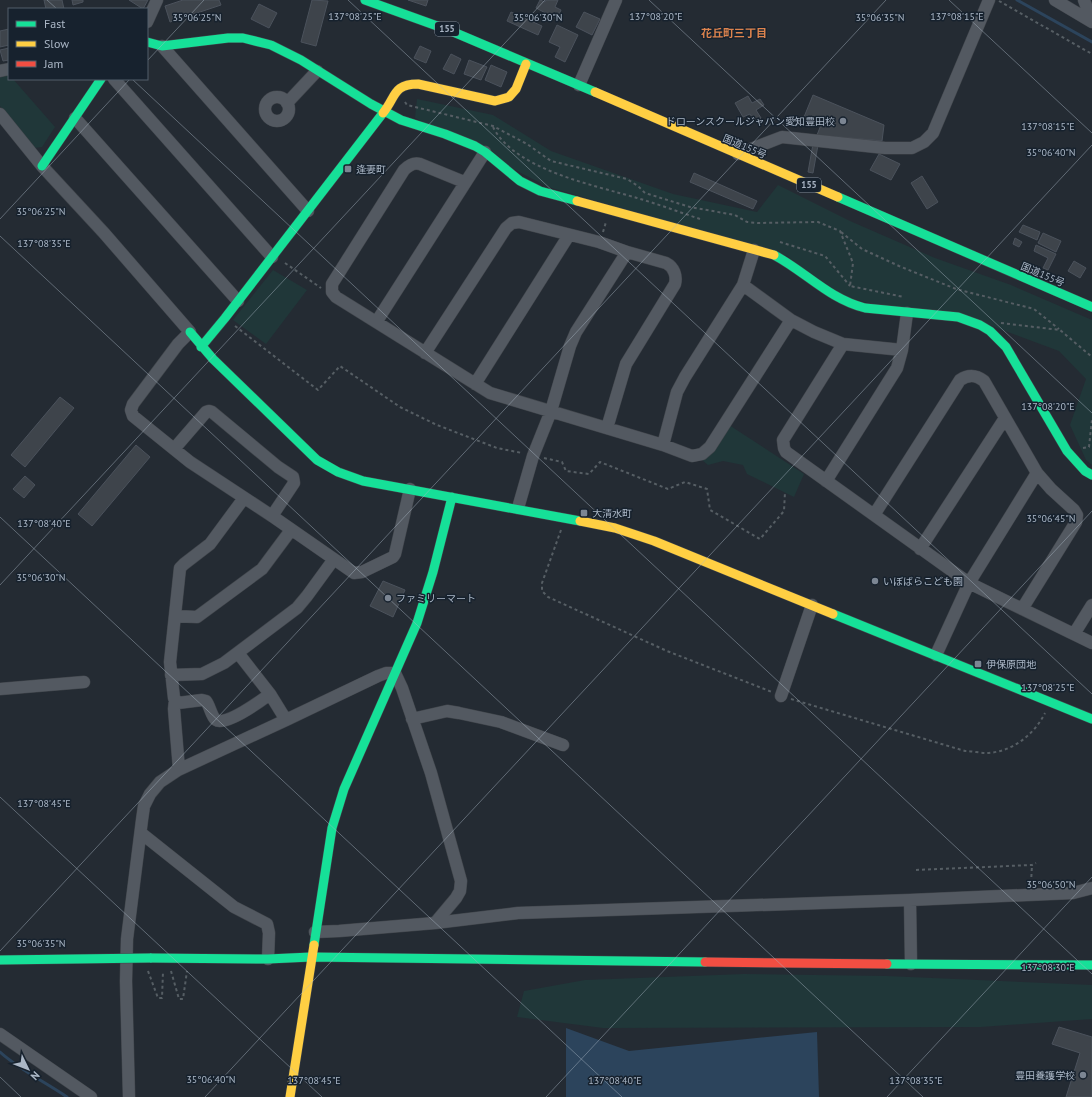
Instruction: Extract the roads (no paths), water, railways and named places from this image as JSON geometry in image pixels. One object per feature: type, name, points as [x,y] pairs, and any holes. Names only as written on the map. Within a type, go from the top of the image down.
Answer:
[{"type":"main road","name":"国道155号","points":[[366,0],[451,31],[526,64],[579,85],[1092,307]]},
{"type":"main road","points":[[148,42],[162,46],[228,38],[243,38],[271,46],[287,52],[371,104],[401,120],[445,134],[475,146],[520,181],[540,191],[772,254],[798,269],[831,295],[849,304],[865,308],[958,317],[980,325],[990,331],[1006,348],[1067,451],[1085,471],[1092,475]]},
{"type":"main road","points":[[201,347],[238,301],[277,259],[308,210],[385,111],[396,92],[406,84],[418,84],[495,101],[509,97],[513,93],[526,64]]},
{"type":"main road","points":[[42,166],[100,80]]},
{"type":"main road","points":[[190,332],[201,347],[317,460],[338,472],[362,481],[518,508],[615,528],[654,541],[1092,718]]},
{"type":"main road","points":[[290,1097],[332,828],[344,789],[418,623],[452,497]]},
{"type":"main road","points":[[0,960],[150,958],[268,959],[311,957],[755,963],[1092,965]]},
{"type":"street","points":[[148,20],[157,0]]},
{"type":"street","points":[[579,85],[616,0]]},
{"type":"street","points":[[737,154],[782,137],[885,148],[912,148],[924,142],[933,133],[989,0]]},
{"type":"street","points":[[1055,0],[1092,21]]},
{"type":"street","points":[[1084,0],[1092,21]]},
{"type":"street","points":[[162,46],[308,210]]},
{"type":"street","points":[[287,103],[317,71]]},
{"type":"street","points":[[115,80],[277,259]]},
{"type":"street","points":[[0,114],[42,166],[190,332],[178,344],[138,398],[130,410],[133,416],[190,462],[272,516],[354,573],[359,573],[393,557],[395,554],[410,489]]},
{"type":"street","points":[[75,118],[238,301]]},
{"type":"street","points":[[376,321],[484,152]]},
{"type":"street","points":[[464,182],[420,164],[416,163],[407,166],[332,284],[332,292],[336,297],[490,392],[662,445],[692,456],[702,454],[710,448],[791,320]]},
{"type":"street","points":[[425,353],[508,225],[519,222],[600,242],[627,252],[666,263],[672,268],[677,279],[676,284],[626,364],[606,428]]},
{"type":"street","points":[[475,384],[569,235]]},
{"type":"street","points":[[662,445],[680,387],[743,285],[754,250]]},
{"type":"street","points":[[518,508],[533,456],[551,412],[573,339],[627,252]]},
{"type":"street","points":[[743,285],[791,320],[814,332],[843,344],[902,350]]},
{"type":"street","points":[[826,481],[897,368],[902,350],[907,313]]},
{"type":"street","points":[[843,344],[783,440],[786,452],[969,583],[1092,643]]},
{"type":"street","points":[[874,515],[960,380],[966,376],[974,376],[984,381],[1037,474],[1074,510],[1077,515],[1076,522],[1022,609]]},
{"type":"street","points":[[174,449],[206,412],[212,412],[278,467],[293,477],[294,483],[272,516]]},
{"type":"street","points":[[920,549],[1005,418]]},
{"type":"street","points":[[936,655],[969,583],[1037,474]]},
{"type":"street","points":[[179,769],[174,709],[175,700],[170,662],[180,568],[210,544],[244,498]]},
{"type":"street","points":[[176,616],[197,617],[262,568],[291,530]]},
{"type":"street","points":[[171,675],[202,674],[224,663],[297,608],[334,559]]},
{"type":"street","points":[[781,696],[812,605]]},
{"type":"street","points":[[1074,634],[1092,606]]},
{"type":"street","points":[[238,653],[270,694],[286,720]]},
{"type":"street","points":[[129,1097],[126,981],[127,939],[144,806],[150,794],[160,782],[179,769],[378,676],[386,673],[395,673],[402,688],[431,774],[461,881],[460,891],[456,898],[435,922]]},
{"type":"street","points":[[0,689],[84,682]]},
{"type":"street","points":[[175,700],[178,703],[202,700],[206,701],[214,720],[224,722],[249,709],[270,694]]},
{"type":"street","points":[[412,719],[447,711],[459,712],[501,722],[564,745]]},
{"type":"street","points":[[141,833],[234,908],[267,924],[269,933],[268,959]]},
{"type":"street","points":[[315,932],[339,931],[518,913],[1031,895],[1073,893],[1091,887]]},
{"type":"street","points":[[910,900],[911,964]]},
{"type":"street","points":[[0,1034],[91,1097]]},
{"type":"water","points":[[566,1028],[629,1051],[817,1032],[819,1097],[566,1097]]},
{"type":"waterway","points":[[1017,0],[1092,42]]},
{"type":"waterway","points":[[0,1052],[24,1070],[67,1097]]},
{"type":"place","name":"ドローンスクールジャパン愛知豊田校","points":[[843,121]]},
{"type":"place","name":"逢妻町","points":[[348,169]]},
{"type":"place","name":"大清水町","points":[[584,513]]},
{"type":"place","name":"いぼばらこども園","points":[[875,581]]},
{"type":"place","name":"ファミリーマート","points":[[388,598]]},
{"type":"place","name":"伊保原団地","points":[[978,664]]},
{"type":"place","name":"豊田養護学校","points":[[1083,1075]]},
{"type":"district","name":"花丘町三丁目","points":[[734,33]]}]
